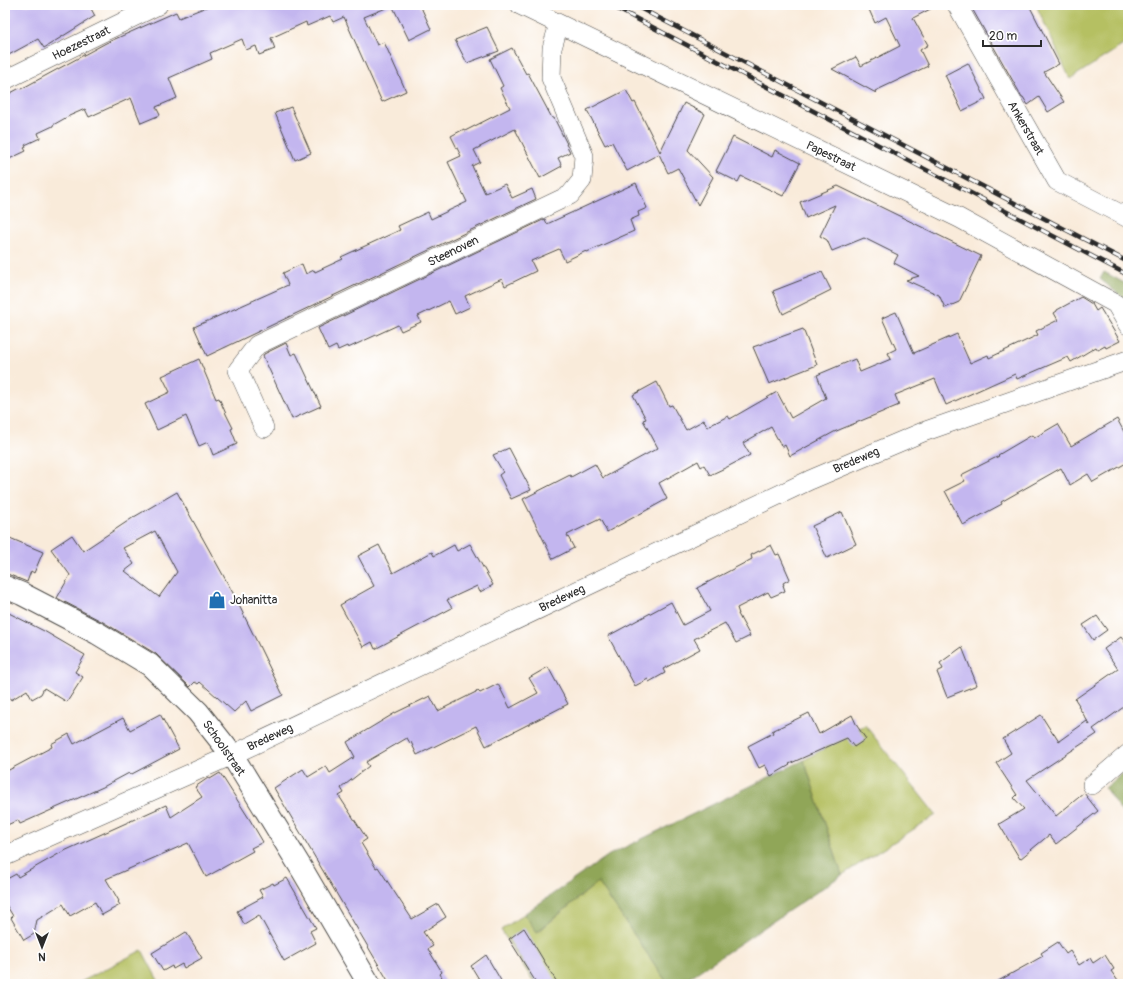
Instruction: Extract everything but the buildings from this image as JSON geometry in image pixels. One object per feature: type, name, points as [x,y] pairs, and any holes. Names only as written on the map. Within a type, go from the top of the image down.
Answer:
[{"type":"street","name":"Hoezestraat","points":[[5,80],[158,5]]},
{"type":"street","name":"Papestraat","points":[[520,5],[959,218],[1116,304],[1128,324]]},
{"type":"street","name":"Ankerstraat","points":[[957,5],[1057,181],[1128,218]]},
{"type":"street","name":"Steenoven","points":[[264,428],[238,370],[257,345],[570,195],[582,180],[584,156],[551,78],[552,48],[559,24]]},
{"type":"street","name":"Bredeweg","points":[[5,856],[232,756],[810,480],[922,432],[1128,360]]},
{"type":"street","name":"Schoolstraat","points":[[5,587],[22,594],[97,633],[150,665],[198,712],[232,756],[303,871],[369,984]]},
{"type":"street","points":[[1092,785],[1128,754]]},
{"type":"green space","points":[[1036,5],[1128,5],[1128,42],[1070,79]]},
{"type":"green space","points":[[1104,272],[1128,285],[1128,302],[1100,279]]},
{"type":"green space","points":[[865,725],[936,815],[842,875],[804,760]]},
{"type":"green space","points":[[804,760],[842,875],[680,984],[668,984],[598,882],[537,932],[524,914],[609,855]]},
{"type":"green space","points":[[1128,769],[1128,821],[1105,788]]},
{"type":"green space","points":[[598,882],[668,984],[535,984],[501,930],[524,914],[538,932]]},
{"type":"green space","points":[[142,950],[160,984],[77,984]]},
{"type":"railway","points":[[610,5],[1128,275]]},
{"type":"railway","points":[[634,5],[1128,262]]},
{"type":"place","name":"Johanitta","points":[[217,600]]}]
